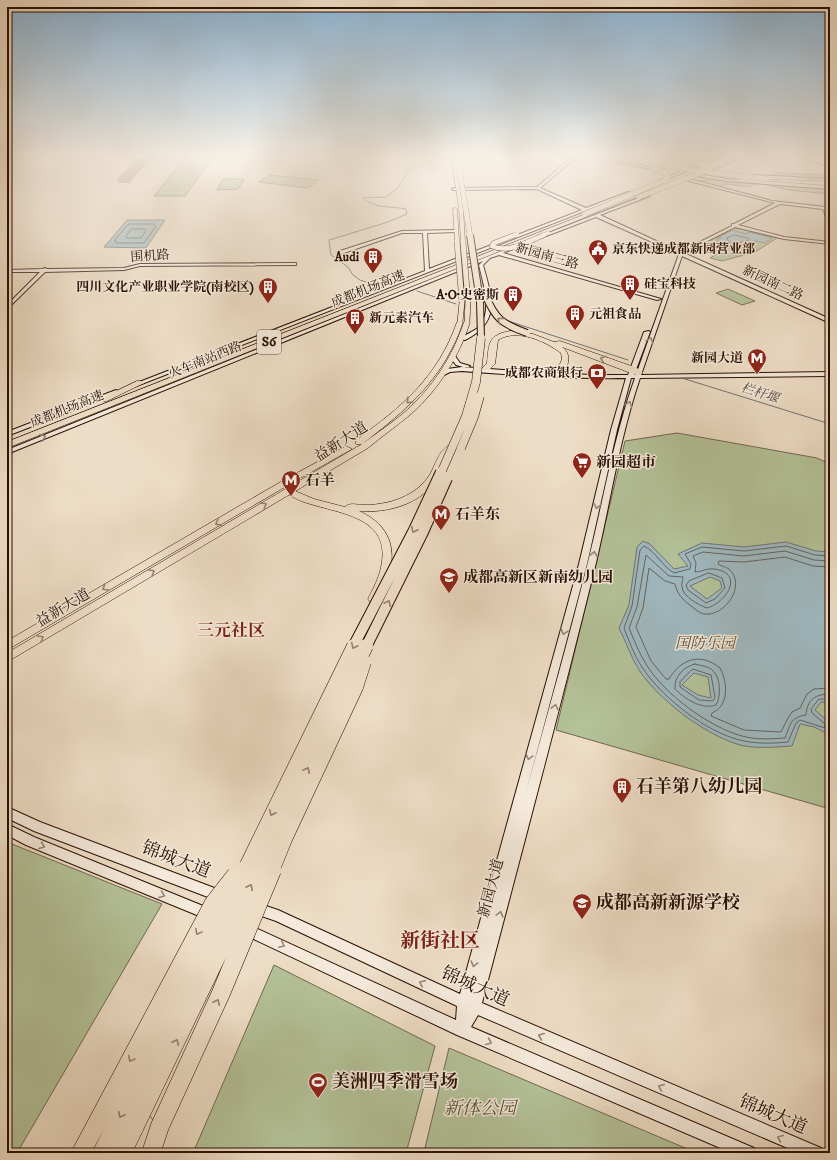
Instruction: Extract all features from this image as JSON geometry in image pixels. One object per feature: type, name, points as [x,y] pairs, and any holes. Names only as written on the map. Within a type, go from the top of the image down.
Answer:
[{"type":"highway","points":[[122,1153],[168,1060],[370,627],[454,446],[470,405],[476,382],[482,334],[480,301],[466,209]]},
{"type":"highway","points":[[102,1153],[252,854],[370,627],[423,532],[467,435],[478,404],[486,368],[489,332],[485,294],[470,209]]},
{"type":"highway","points":[[585,212],[592,209]]},
{"type":"highway","name":"成都机场高速","points":[[7,445],[529,237],[592,209]]},
{"type":"highway","name":"成都机场高速","points":[[7,440],[604,209]]},
{"type":"highway","points":[[485,294],[493,315],[498,320],[509,326],[526,334],[634,374]]},
{"type":"highway","points":[[486,368],[491,364],[493,342],[497,338],[510,333],[526,334],[551,343],[564,352],[566,360],[565,364],[559,370],[554,372]]},
{"type":"highway","points":[[62,419],[140,383]]},
{"type":"highway","points":[[89,413],[143,398]]},
{"type":"highway","points":[[291,489],[312,502],[349,508],[385,506],[412,497],[426,487],[447,452],[454,446]]},
{"type":"highway","points":[[151,1153],[160,1126],[222,993],[285,839],[356,687],[370,627],[387,565],[387,549],[385,539],[378,528],[361,514],[349,508]]},
{"type":"highway","points":[[81,1153],[214,904],[252,854]]},
{"type":"highway","points":[[134,1153],[168,1060]]},
{"type":"highway","points":[[138,1153],[184,1073]]},
{"type":"main road","name":"益新大道","points":[[7,646],[284,484],[359,442],[402,409],[422,388],[443,362],[464,322],[456,231],[456,209]]},
{"type":"main road","name":"益新大道","points":[[7,658],[365,446],[410,411],[442,374],[463,339],[464,322],[468,301],[459,209]]},
{"type":"main road","points":[[579,209],[585,212]]},
{"type":"main road","points":[[573,225],[506,249],[499,250],[492,246],[494,243],[517,234],[592,209]]},
{"type":"main road","name":"火车南站西路","points":[[7,452],[498,253],[615,209]]},
{"type":"main road","points":[[679,253],[764,209]]},
{"type":"main road","points":[[825,209],[830,222]]},
{"type":"main road","name":"新园南二路","points":[[598,216],[830,321]]},
{"type":"main road","points":[[7,434],[556,221]]},
{"type":"main road","points":[[733,225],[784,238],[830,243]]},
{"type":"main road","points":[[425,231],[427,271]]},
{"type":"main road","points":[[339,253],[402,232],[456,231]]},
{"type":"main road","name":"新园南三路","points":[[498,253],[659,299]]},
{"type":"main road","name":"新园大道","points":[[462,1030],[553,715],[591,566],[634,374],[659,299],[679,253]]},
{"type":"main road","name":"新园大道","points":[[634,374],[679,253]]},
{"type":"main road","points":[[463,339],[476,333],[486,322],[489,310],[486,286],[481,265],[491,256]]},
{"type":"main road","name":"围机路","points":[[7,271],[45,269],[124,269],[140,265],[294,264]]},
{"type":"main road","points":[[7,308],[45,269]]},
{"type":"main road","points":[[453,357],[458,364],[470,367],[554,372],[634,374]]},
{"type":"main road","points":[[442,374],[449,370],[462,369],[547,376],[830,372]]},
{"type":"main road","name":"锦城大道","points":[[7,812],[38,827],[278,916],[469,1005],[816,1153]]},
{"type":"main road","points":[[7,829],[30,841],[254,932],[462,1030],[749,1153]]},
{"type":"green space","points":[[733,228],[777,238],[755,252],[722,261],[710,258],[720,252],[707,248],[696,252],[690,249]]},
{"type":"green space","points":[[728,289],[755,301],[742,305],[716,293]]},
{"type":"green space","name":"国防乐园","points":[[677,433],[817,458],[830,464],[830,809],[556,730],[625,441]]},
{"type":"green space","points":[[7,842],[162,904],[17,1153],[7,1153]]},
{"type":"green space","name":"美洲四季滑雪场","points":[[274,965],[435,1046],[406,1153],[193,1153]]},
{"type":"green space","name":"新体公园","points":[[449,1048],[697,1153],[435,1153],[425,1148]]},
{"type":"water","points":[[127,220],[165,220],[146,248],[104,247]]},
{"type":"water","points":[[733,230],[746,234],[750,232],[772,238],[765,243],[754,241],[751,242],[754,244],[735,248],[723,245],[724,242],[717,241],[717,238],[721,238],[719,237]]},
{"type":"water","points":[[643,541],[650,544],[674,569],[688,566],[678,554],[702,543],[744,547],[786,542],[816,551],[830,552],[830,703],[821,702],[815,710],[830,723],[830,735],[814,727],[800,724],[792,746],[759,747],[740,745],[726,740],[698,725],[658,693],[639,670],[633,660],[619,628],[629,605],[637,547]],"holes":[[[710,577],[720,581],[722,588],[707,599],[690,586]],[[694,673],[708,677],[711,698],[698,695],[682,685]]]},
{"type":"waterway","name":"栏杆堰","points":[[385,284],[372,284],[360,280],[353,275],[348,267],[331,255],[329,240],[388,222],[407,214],[406,209]]},
{"type":"waterway","name":"栏杆堰","points":[[417,291],[456,304]]},
{"type":"waterway","name":"栏杆堰","points":[[505,320],[628,360]]},
{"type":"waterway","name":"栏杆堰","points":[[685,379],[830,424]]},
{"type":"place","name":"京东快递成都新园营业部","points":[[598,266]]},
{"type":"place","name":"Audi","points":[[373,274]]},
{"type":"place","name":"硅宝科技","points":[[630,301]]},
{"type":"place","name":"四川文化产业职业学院(南校区)","points":[[268,304]]},
{"type":"place","name":"A·O·史密斯","points":[[513,312]]},
{"type":"place","name":"元祖食品","points":[[575,331]]},
{"type":"place","name":"新元素汽车","points":[[355,335]]},
{"type":"place","name":"新园大道","points":[[757,375]]},
{"type":"place","name":"成都农商银行","points":[[597,390]]},
{"type":"place","name":"新园超市","points":[[582,479]]},
{"type":"place","name":"石羊","points":[[291,497]]},
{"type":"place","name":"石羊东","points":[[441,531]]},
{"type":"place","name":"成都高新区新南幼儿园","points":[[449,594]]},
{"type":"place","name":"石羊第八幼儿园","points":[[622,804]]},
{"type":"place","name":"成都高新新源学校","points":[[582,920]]},
{"type":"place","name":"美洲四季滑雪场","points":[[318,1099]]},
{"type":"district","name":"三元社区","points":[[231,631]]},
{"type":"district","name":"新街社区","points":[[440,941]]}]
